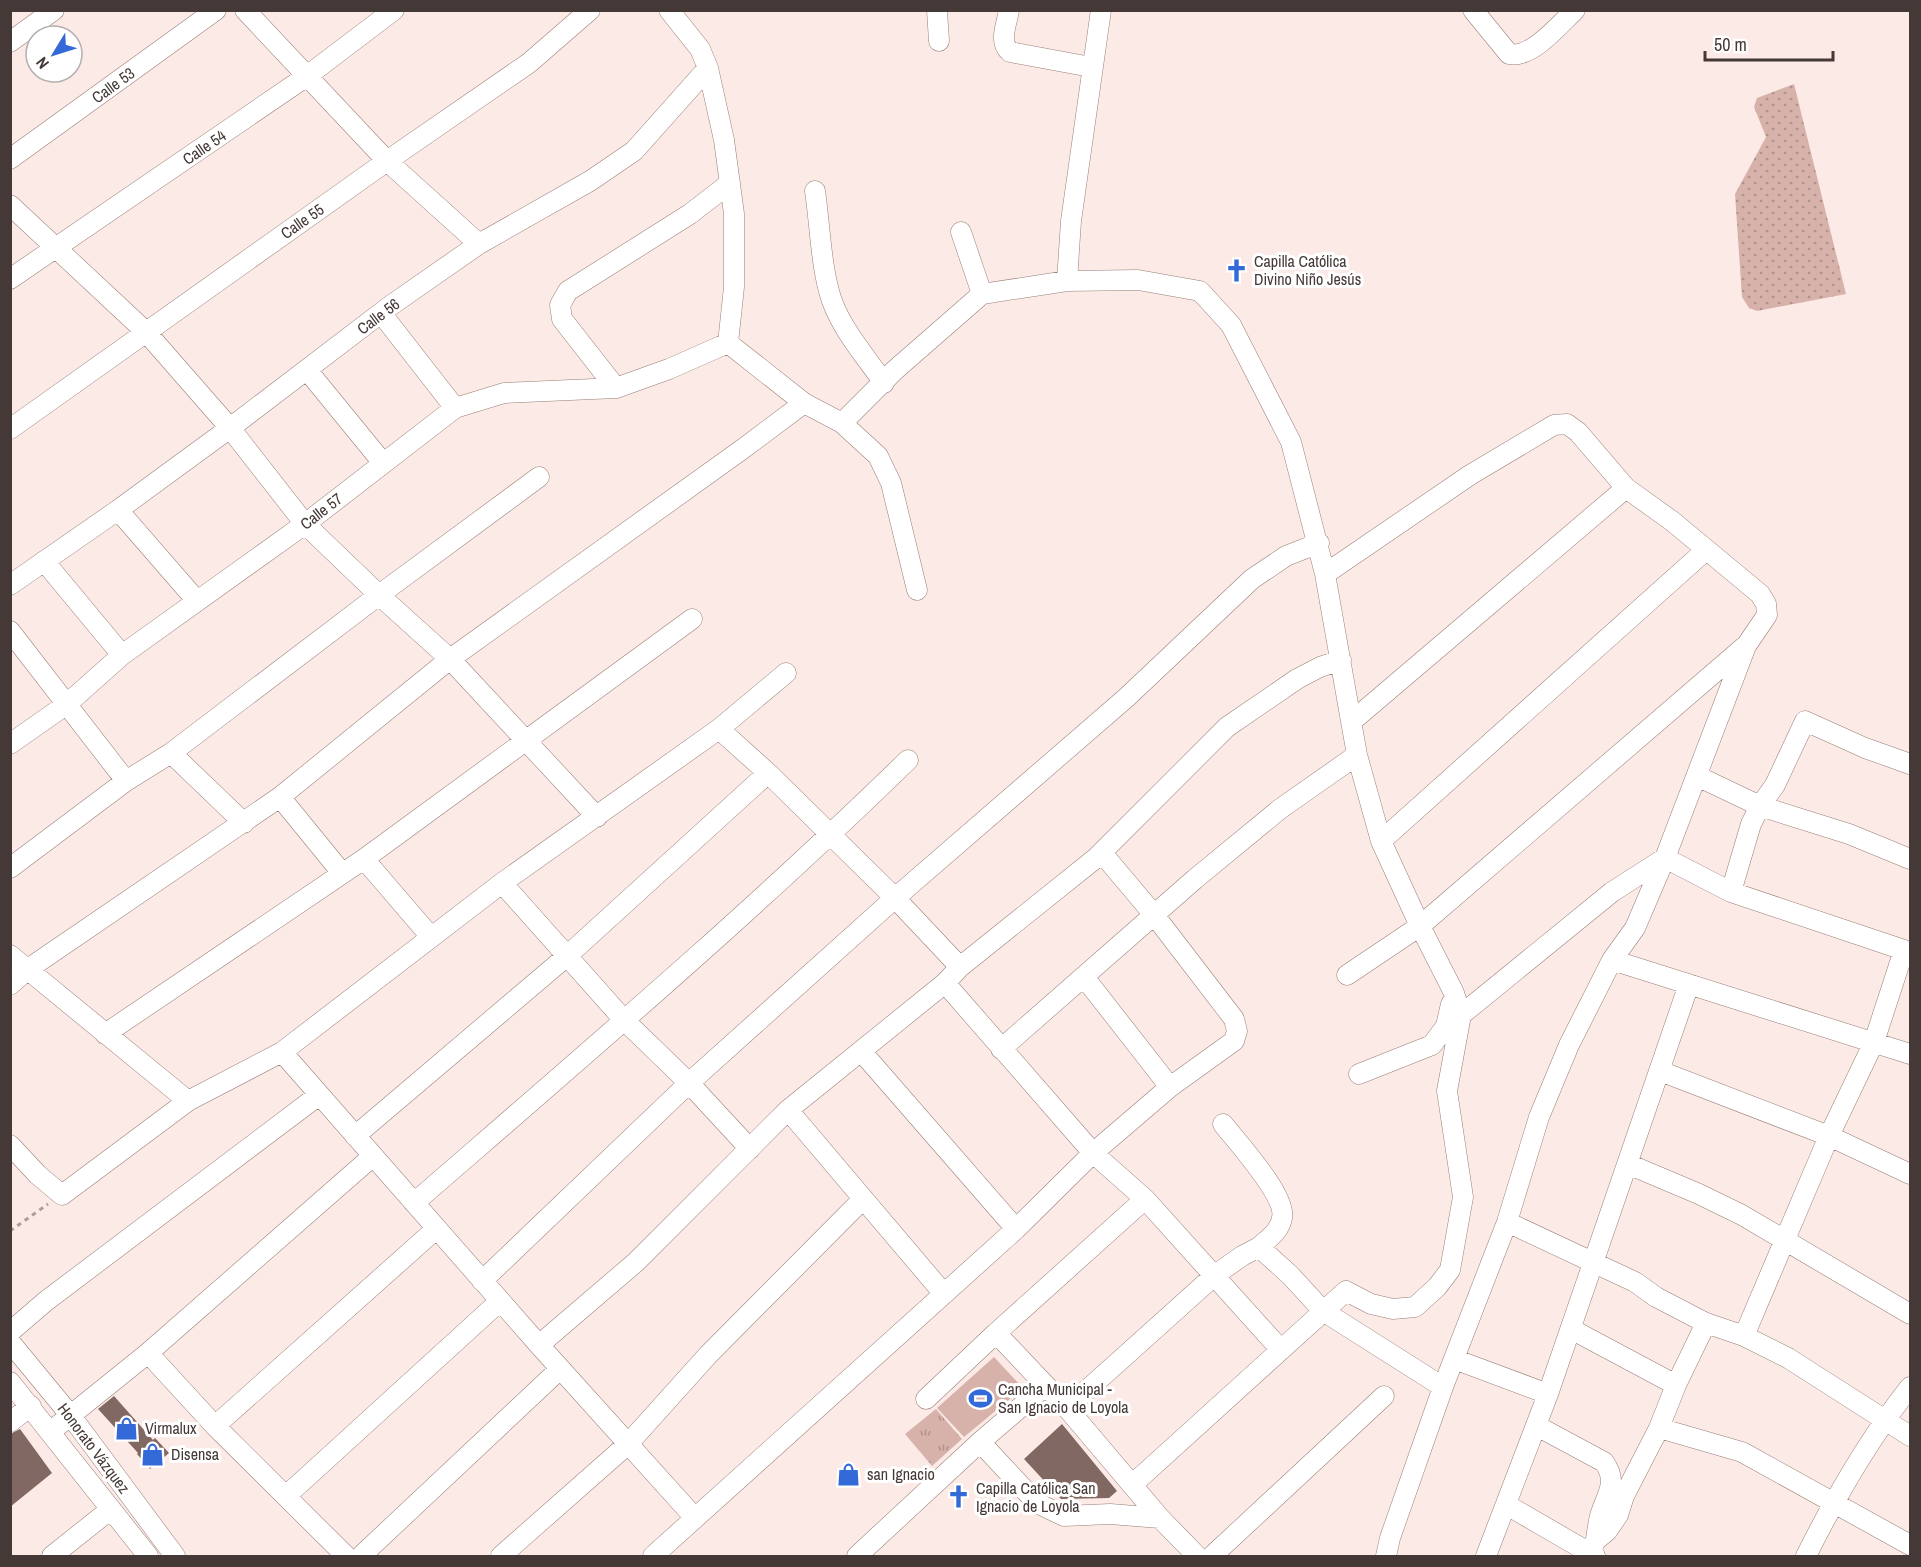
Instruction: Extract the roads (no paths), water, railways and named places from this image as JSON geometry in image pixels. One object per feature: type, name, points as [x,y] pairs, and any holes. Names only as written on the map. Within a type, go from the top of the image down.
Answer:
[{"type":"street","points":[[10,42],[54,10]]},
{"type":"street","name":"Calle 53","points":[[10,159],[216,10]]},
{"type":"street","points":[[245,10],[387,161],[480,244]]},
{"type":"street","name":"Calle 54","points":[[10,279],[307,76],[394,10]]},
{"type":"street","name":"Calle 55","points":[[10,429],[529,63],[590,10]]},
{"type":"street","points":[[669,10],[700,49],[708,68],[724,140],[734,214],[734,287],[728,343],[804,403],[842,423],[878,456],[891,483],[917,590]]},
{"type":"street","points":[[937,10],[939,41]]},
{"type":"street","points":[[1009,10],[1003,43],[1010,52],[1091,67]]},
{"type":"street","points":[[1067,282],[1071,221],[1091,67],[1101,10]]},
{"type":"street","points":[[1473,10],[1509,54],[1516,56],[1529,51],[1575,10]]},
{"type":"street","name":"Calle 56","points":[[10,585],[118,510],[381,313],[480,244],[590,181],[634,151],[708,68]]},
{"type":"street","points":[[616,388],[562,319],[560,305],[568,291],[690,214],[730,183]]},
{"type":"street","points":[[815,191],[825,268],[832,300],[843,324],[884,383]]},
{"type":"street","points":[[10,206],[146,332],[230,428],[305,524],[450,659],[597,816]]},
{"type":"street","points":[[961,232],[982,294]]},
{"type":"street","points":[[842,423],[895,370],[982,294],[1067,282],[1138,280],[1200,291],[1231,325],[1291,442],[1319,543],[1356,755],[1381,841],[1454,993],[1461,1015],[1447,1091],[1463,1197],[1449,1270],[1437,1287],[1415,1307],[1393,1309],[1371,1304],[1346,1291],[1133,1484]]},
{"type":"street","points":[[381,313],[455,408]]},
{"type":"street","name":"Calle 57","points":[[10,744],[67,704],[122,655],[305,524],[455,408],[504,393],[616,388],[669,369],[728,343]]},
{"type":"street","points":[[307,370],[383,463]]},
{"type":"street","points":[[10,985],[28,969],[280,797],[450,659],[804,403]]},
{"type":"street","points":[[1325,574],[1470,474],[1554,425],[1567,424],[1578,432],[1626,488],[1672,522],[1760,594],[1766,604],[1767,615],[1746,646],[1665,858],[1635,928],[1612,960],[1569,1045],[1539,1118],[1507,1222],[1443,1387],[1390,1538],[1386,1557]]},
{"type":"street","points":[[10,868],[126,781],[171,753],[539,477]]},
{"type":"street","points":[[1351,723],[1626,488]]},
{"type":"street","points":[[118,510],[197,601]]},
{"type":"street","points":[[482,1281],[689,1083],[896,898],[1126,698],[1252,579],[1286,556],[1319,543]]},
{"type":"street","points":[[1381,841],[1706,550]]},
{"type":"street","points":[[44,561],[122,655]]},
{"type":"street","points":[[105,1034],[364,859],[692,619]]},
{"type":"street","points":[[10,631],[126,781]]},
{"type":"street","points":[[1347,975],[1420,926],[1746,646]]},
{"type":"street","points":[[539,1346],[636,1262],[788,1110],[1102,853],[1227,727],[1297,679],[1320,667],[1341,660]]},
{"type":"street","points":[[10,1145],[38,1175],[62,1194],[188,1101],[282,1052],[502,883],[719,729],[786,673]]},
{"type":"street","points":[[1731,892],[1751,824],[1774,785],[1805,721],[1911,764]]},
{"type":"street","points":[[719,729],[768,772],[896,898],[960,967]]},
{"type":"street","points":[[171,753],[244,823]]},
{"type":"street","points":[[1001,1049],[1195,879],[1280,808],[1356,755]]},
{"type":"street","points":[[414,1203],[831,835],[908,760]]},
{"type":"street","points":[[355,1136],[567,956],[768,772]]},
{"type":"street","points":[[1697,776],[1760,806],[1849,834],[1911,859]]},
{"type":"street","points":[[280,797],[342,873]]},
{"type":"street","points":[[653,1557],[1016,1230],[1092,1153],[1170,1087],[1234,1041],[1237,1031],[1234,1019],[1155,916],[1102,853]]},
{"type":"street","points":[[1665,858],[1731,892],[1907,942],[1874,1042],[1829,1136],[1744,1336]]},
{"type":"street","points":[[1461,1015],[1612,892],[1665,858]]},
{"type":"street","points":[[364,859],[431,937]]},
{"type":"street","points":[[502,883],[624,1020],[689,1083],[750,1149]]},
{"type":"street","points":[[10,955],[188,1101]]},
{"type":"street","points":[[1612,960],[1911,1054]]},
{"type":"street","points":[[1084,977],[1170,1087]]},
{"type":"street","points":[[945,983],[1092,1153],[1145,1199],[1281,1350]]},
{"type":"street","points":[[1486,1557],[1537,1426],[1689,984]]},
{"type":"street","points":[[1359,1074],[1432,1045],[1446,1026],[1454,993]]},
{"type":"street","points":[[861,1051],[1016,1230]]},
{"type":"street","points":[[282,1052],[539,1346],[695,1518]]},
{"type":"street","points":[[1660,1071],[1829,1136],[1911,1174]]},
{"type":"street","points":[[10,1332],[46,1301],[319,1095]]},
{"type":"street","points":[[788,1110],[944,1294]]},
{"type":"street","points":[[1067,1408],[1215,1275],[1259,1247],[1277,1230],[1283,1218],[1282,1207],[1274,1189],[1223,1124]]},
{"type":"street","points":[[50,1432],[148,1353],[372,1156]]},
{"type":"street","points":[[1628,1164],[1699,1194],[1786,1240],[1911,1314]]},
{"type":"street","points":[[501,1557],[628,1444],[708,1355],[863,1199]]},
{"type":"street","points":[[926,1399],[1145,1199]]},
{"type":"street","points":[[1507,1222],[1635,1282],[1656,1297],[1706,1323],[1744,1336],[1788,1358],[1911,1436]]},
{"type":"street","points":[[215,1426],[436,1228]]},
{"type":"street","points":[[1259,1247],[1290,1275],[1323,1311],[1443,1387]]},
{"type":"street","points":[[286,1496],[500,1301]]},
{"type":"street","points":[[1592,1552],[1618,1515],[1624,1496],[1659,1428],[1676,1384],[1706,1323]]},
{"type":"street","points":[[1571,1329],[1676,1384]]},
{"type":"street","points":[[996,1333],[1044,1387],[1067,1408],[1160,1518],[1197,1557]]},
{"type":"street","name":"Honorato Vázquez","points":[[10,1341],[71,1416],[175,1557]]},
{"type":"street","points":[[148,1353],[215,1426],[346,1557]]},
{"type":"street","points":[[1454,1359],[1548,1394]]},
{"type":"street","points":[[361,1557],[560,1369]]},
{"type":"street","name":"Honorato Vázquez","points":[[10,1382],[148,1557]]},
{"type":"street","points":[[857,1557],[980,1442],[1044,1387]]},
{"type":"street","points":[[1806,1557],[1833,1501],[1884,1420],[1911,1387]]},
{"type":"street","points":[[1212,1557],[1384,1396]]},
{"type":"street","points":[[10,1422],[31,1406]]},
{"type":"street","points":[[1537,1426],[1604,1462],[1610,1470],[1612,1483],[1599,1518],[1592,1552]]},
{"type":"street","points":[[1659,1428],[1742,1452],[1911,1545]]},
{"type":"street","points":[[980,1442],[1037,1503],[1064,1516],[1110,1514],[1160,1518]]},
{"type":"street","points":[[1507,1505],[1592,1552]]},
{"type":"street","points":[[52,1557],[111,1509]]},
{"type":"place","name":"Capilla Católica Divino Niño Jesús","points":[[1236,270]]},
{"type":"place","name":"Cancha Municipal - San Ignacio de Loyola","points":[[980,1398]]},
{"type":"place","name":"Virmalux","points":[[127,1428]]},
{"type":"place","name":"Disensa","points":[[153,1454]]},
{"type":"place","name":"san Ignacio","points":[[849,1474]]},
{"type":"place","name":"Capilla Católica San Ignacio de Loyola","points":[[958,1497]]}]
